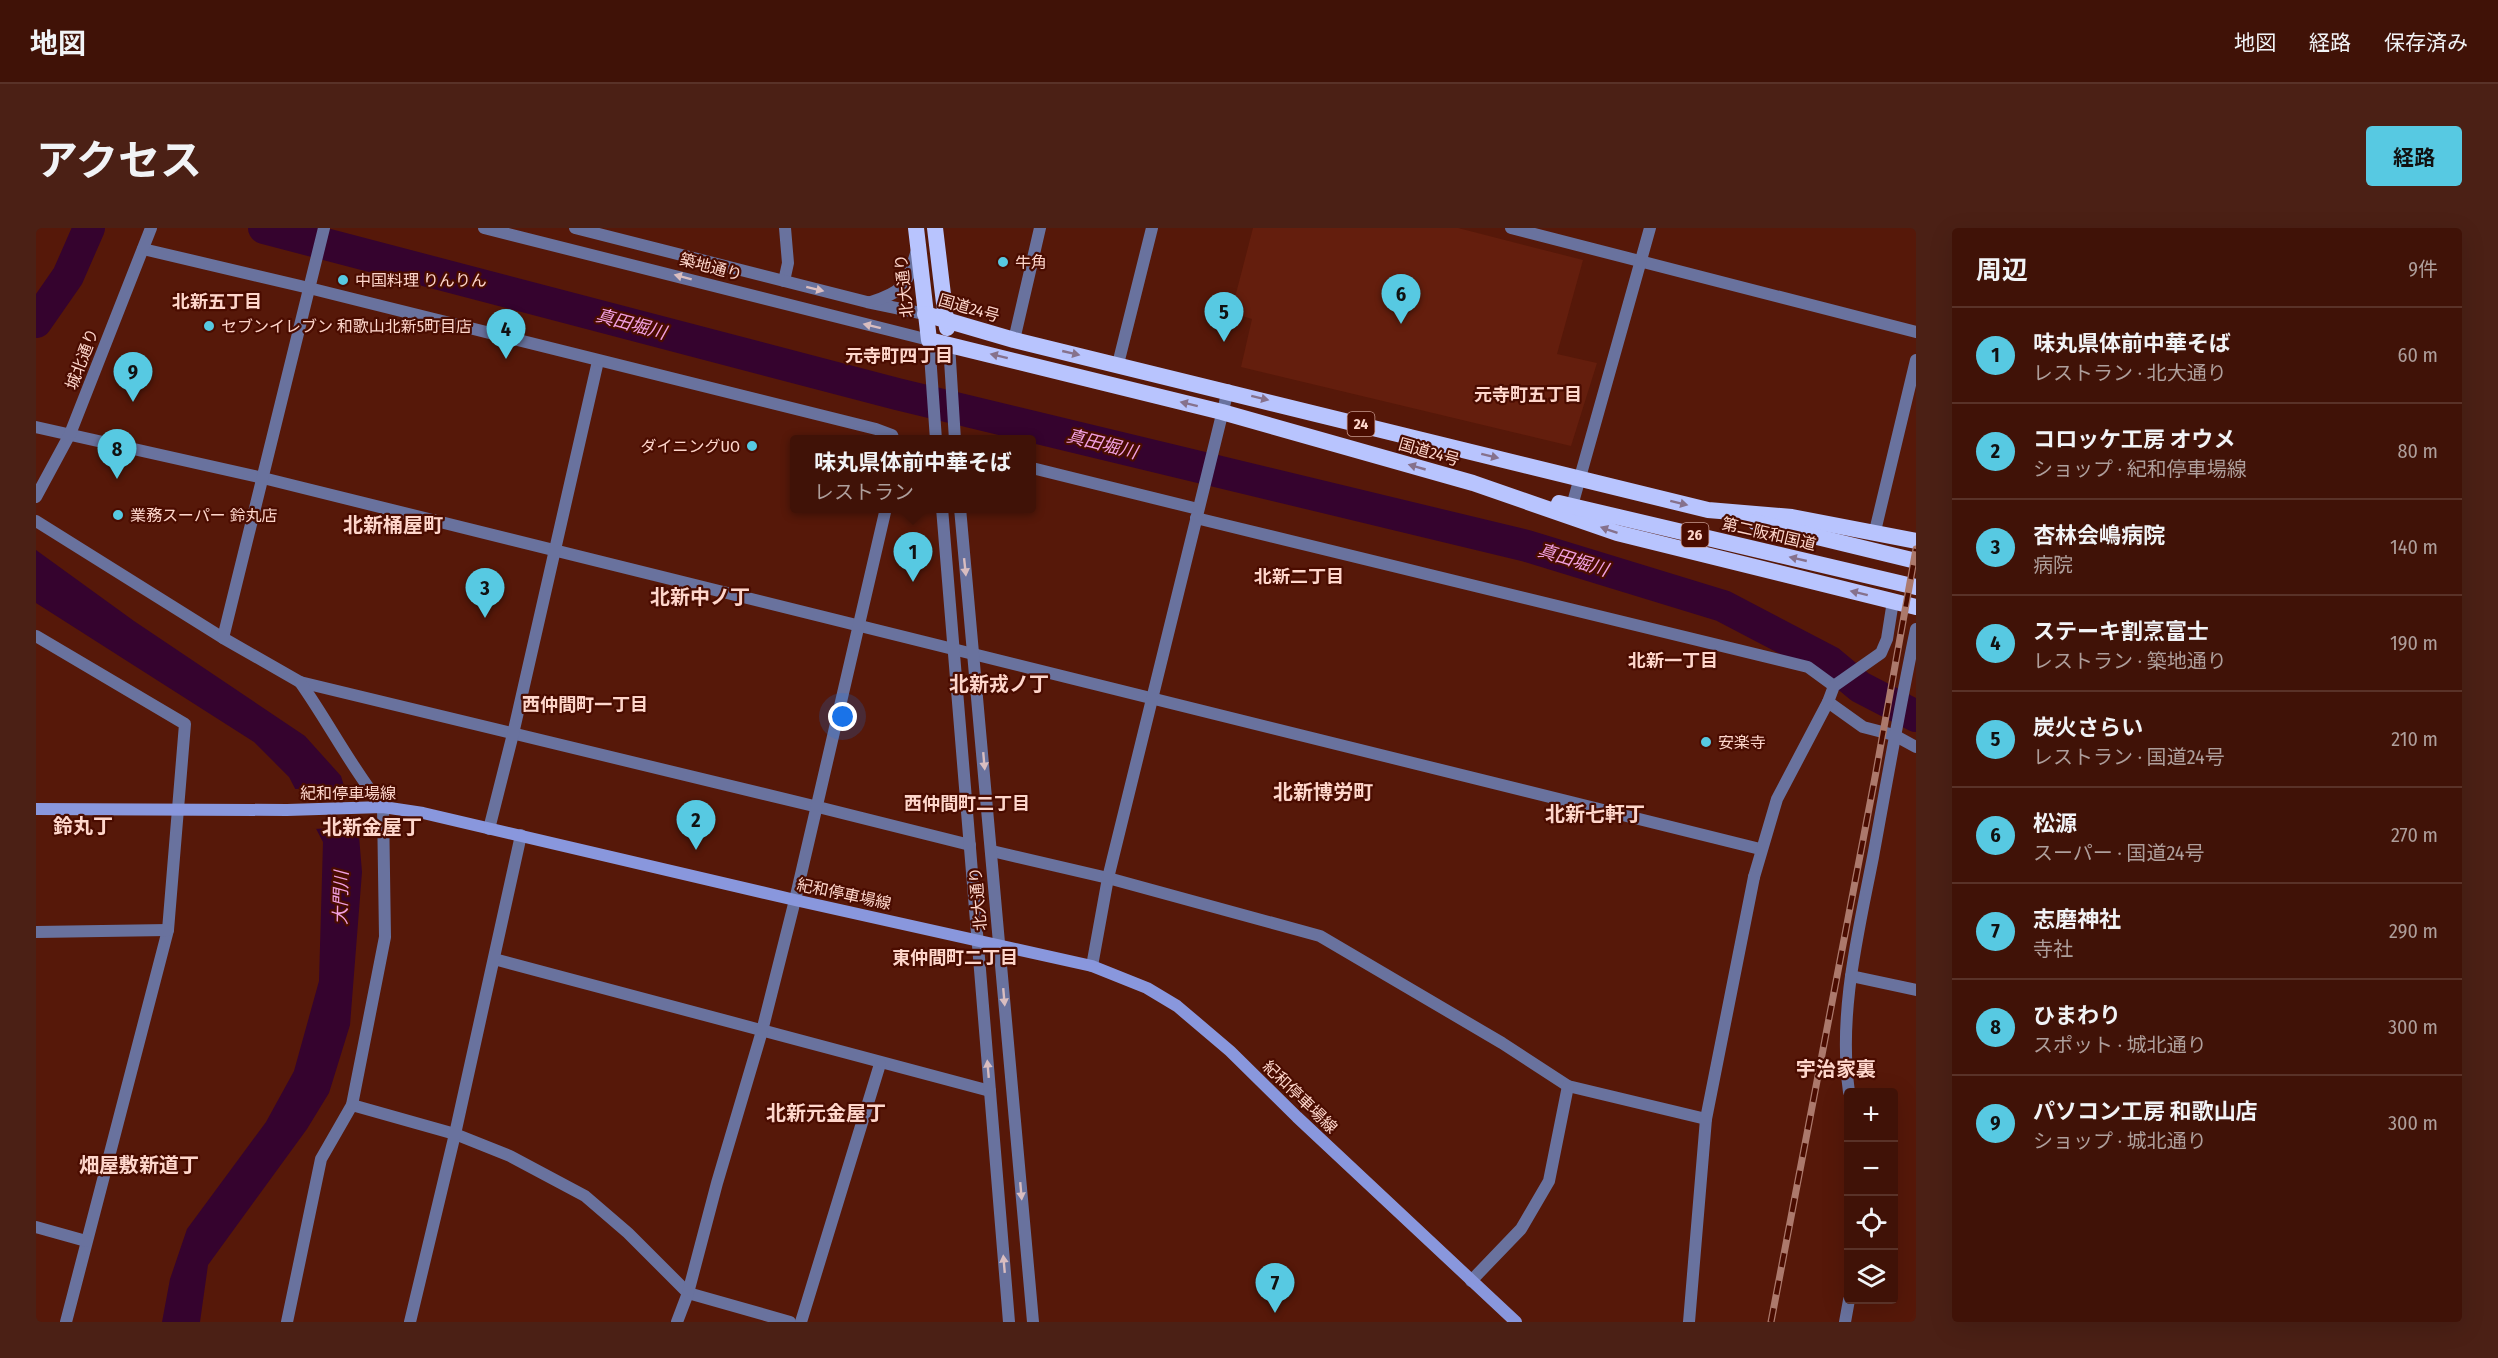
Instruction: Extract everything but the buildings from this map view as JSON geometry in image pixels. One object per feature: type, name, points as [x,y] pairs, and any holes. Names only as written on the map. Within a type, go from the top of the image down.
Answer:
[{"type":"highway","name":"北大通り","points":[[916,228],[929,340]]},
{"type":"highway","points":[[935,228],[949,344]]},
{"type":"highway","name":"国道24号","points":[[925,314],[1014,340],[1228,390],[1708,510],[1792,517],[1875,531],[1916,542]]},
{"type":"highway","name":"国道24号","points":[[929,340],[1222,412],[1571,511],[1617,533],[1916,607]]},
{"type":"highway","name":"第二阪和国道","points":[[1708,510],[1916,561]]},
{"type":"highway","name":"第二阪和国道","points":[[1571,511],[1916,587]]},
{"type":"main road","name":"紀和停車場線","points":[[36,809],[287,810],[383,807],[423,813],[795,900],[1092,966],[1147,988],[1186,1014],[1230,1051],[1516,1322]]},
{"type":"street","name":"城北通り","points":[[36,497],[70,434],[151,228]]},
{"type":"street","points":[[223,638],[324,228]]},
{"type":"street","name":"築地通り","points":[[484,228],[929,340]]},
{"type":"street","name":"築地通り","points":[[575,228],[925,314]]},
{"type":"street","points":[[784,281],[788,262],[785,228]]},
{"type":"street","points":[[1014,340],[1040,228]]},
{"type":"street","points":[[1118,364],[1152,228]]},
{"type":"street","points":[[1511,228],[1916,332]]},
{"type":"street","points":[[1571,511],[1650,228]]},
{"type":"street","points":[[869,302],[893,295],[908,279],[918,247]]},
{"type":"street","points":[[143,249],[309,288],[876,429],[892,435]]},
{"type":"street","points":[[929,340],[936,435]]},
{"type":"street","points":[[949,344],[955,435]]},
{"type":"street","points":[[1875,531],[1916,360]]},
{"type":"street","points":[[489,829],[513,734],[598,361]]},
{"type":"street","points":[[1092,966],[1108,878],[1228,390]]},
{"type":"street","points":[[36,427],[263,478],[974,656],[1761,849]]},
{"type":"street","points":[[1036,469],[1197,513],[1808,668],[1834,686]]},
{"type":"street","points":[[677,1322],[688,1293],[717,1183],[762,1031],[818,807],[857,627],[885,513]]},
{"type":"street","name":"北大通り","points":[[942,513],[1008,1322]]},
{"type":"street","name":"北大通り","points":[[960,513],[1033,1322]]},
{"type":"street","points":[[36,520],[223,638],[300,682],[969,845]]},
{"type":"street","points":[[1689,1322],[1706,1119],[1761,849],[1777,799],[1828,702],[1834,686],[1881,652],[1887,639],[1893,601]]},
{"type":"street","points":[[1849,1088],[1847,1025],[1851,976],[1895,731],[1916,629]]},
{"type":"street","points":[[36,636],[185,724],[168,930],[66,1322]]},
{"type":"street","points":[[287,1322],[321,1159],[352,1105],[385,937],[383,807],[370,791],[300,682]]},
{"type":"street","points":[[1828,702],[1863,727],[1895,731],[1916,747]]},
{"type":"street","points":[[410,1322],[455,1134],[521,835]]},
{"type":"street","points":[[992,851],[1108,878],[1320,936],[1502,1043],[1568,1086],[1706,1119]]},
{"type":"street","points":[[36,932],[168,930]]},
{"type":"street","points":[[494,959],[880,1064],[990,1091]]},
{"type":"street","points":[[1851,976],[1916,990]]},
{"type":"street","points":[[801,1322],[880,1064]]},
{"type":"street","points":[[1472,1281],[1521,1229],[1549,1181],[1568,1086]]},
{"type":"street","points":[[352,1105],[455,1134],[510,1156],[585,1196],[628,1233],[688,1293],[790,1322]]},
{"type":"street","points":[[36,1227],[86,1241]]},
{"type":"street","points":[[1845,1322],[1848,1304]]},
{"type":"shaded area","points":[[1253,228],[1458,228],[1583,260],[1557,354],[1597,363],[1571,446],[1241,367],[1252,319],[1231,313]]},
{"type":"water","name":"大門川","points":[[36,550],[134,621],[305,736],[341,776],[359,836],[362,872],[350,1025],[329,1093],[307,1129],[208,1265],[200,1322],[162,1322],[170,1279],[187,1229],[266,1122],[294,1071],[319,981],[323,842],[289,777],[254,742],[36,603]]},
{"type":"pier","points":[[292,789],[348,789],[360,827],[313,829]]},
{"type":"waterway","name":"真田堀川","points":[[36,322],[68,276],[89,228]]},
{"type":"waterway","name":"真田堀川","points":[[264,228],[897,394],[1527,546],[1723,606],[1830,662],[1860,687],[1916,716]]},
{"type":"railway","points":[[1771,1322],[1916,549]]},
{"type":"place","name":"牛角","points":[[1003,262]]},
{"type":"place","name":"中国料理 りんりん","points":[[343,280]]},
{"type":"place","name":"松源","points":[[1401,324]]},
{"type":"place","name":"セブンイレブン 和歌山北新5町目店","points":[[209,326]]},
{"type":"place","name":"炭火さらい","points":[[1224,342]]},
{"type":"place","name":"ステーキ割烹富士","points":[[506,359]]},
{"type":"place","name":"パソコン工房 和歌山店","points":[[133,402]]},
{"type":"place","name":"ダイニングUO","points":[[752,446]]},
{"type":"place","name":"ひまわり","points":[[117,479]]},
{"type":"place","name":"業務スーパー 鈴丸店","points":[[118,515]]},
{"type":"place","name":"味丸県体前中華そば","points":[[913,582]]},
{"type":"place","name":"杏林会嶋病院","points":[[485,618]]},
{"type":"place","name":"安楽寺","points":[[1706,742]]},
{"type":"place","name":"コロッケ工房 オウメ","points":[[696,850]]},
{"type":"place","name":"志磨神社","points":[[1275,1313]]},
{"type":"district","name":"北新五丁目","points":[[217,302]]},
{"type":"district","name":"元寺町四丁目","points":[[899,356]]},
{"type":"district","name":"元寺町五丁目","points":[[1528,395]]},
{"type":"district","name":"北新桶屋町","points":[[393,525]]},
{"type":"district","name":"北新二丁目","points":[[1299,577]]},
{"type":"district","name":"北新中ノ丁","points":[[700,597]]},
{"type":"district","name":"北新一丁目","points":[[1673,661]]},
{"type":"district","name":"北新戎ノ丁","points":[[999,684]]},
{"type":"district","name":"西仲間町一丁目","points":[[585,705]]},
{"type":"district","name":"北新博労町","points":[[1323,792]]},
{"type":"district","name":"西仲間町二丁目","points":[[967,804]]},
{"type":"district","name":"北新七軒丁","points":[[1595,814]]},
{"type":"district","name":"鈴丸丁","points":[[83,826]]},
{"type":"district","name":"北新金屋丁","points":[[372,827]]},
{"type":"district","name":"東仲間町二丁目","points":[[955,958]]},
{"type":"district","name":"宇治家裏","points":[[1836,1069]]},
{"type":"district","name":"北新元金屋丁","points":[[826,1113]]},
{"type":"district","name":"畑屋敷新道丁","points":[[139,1165]]}]
